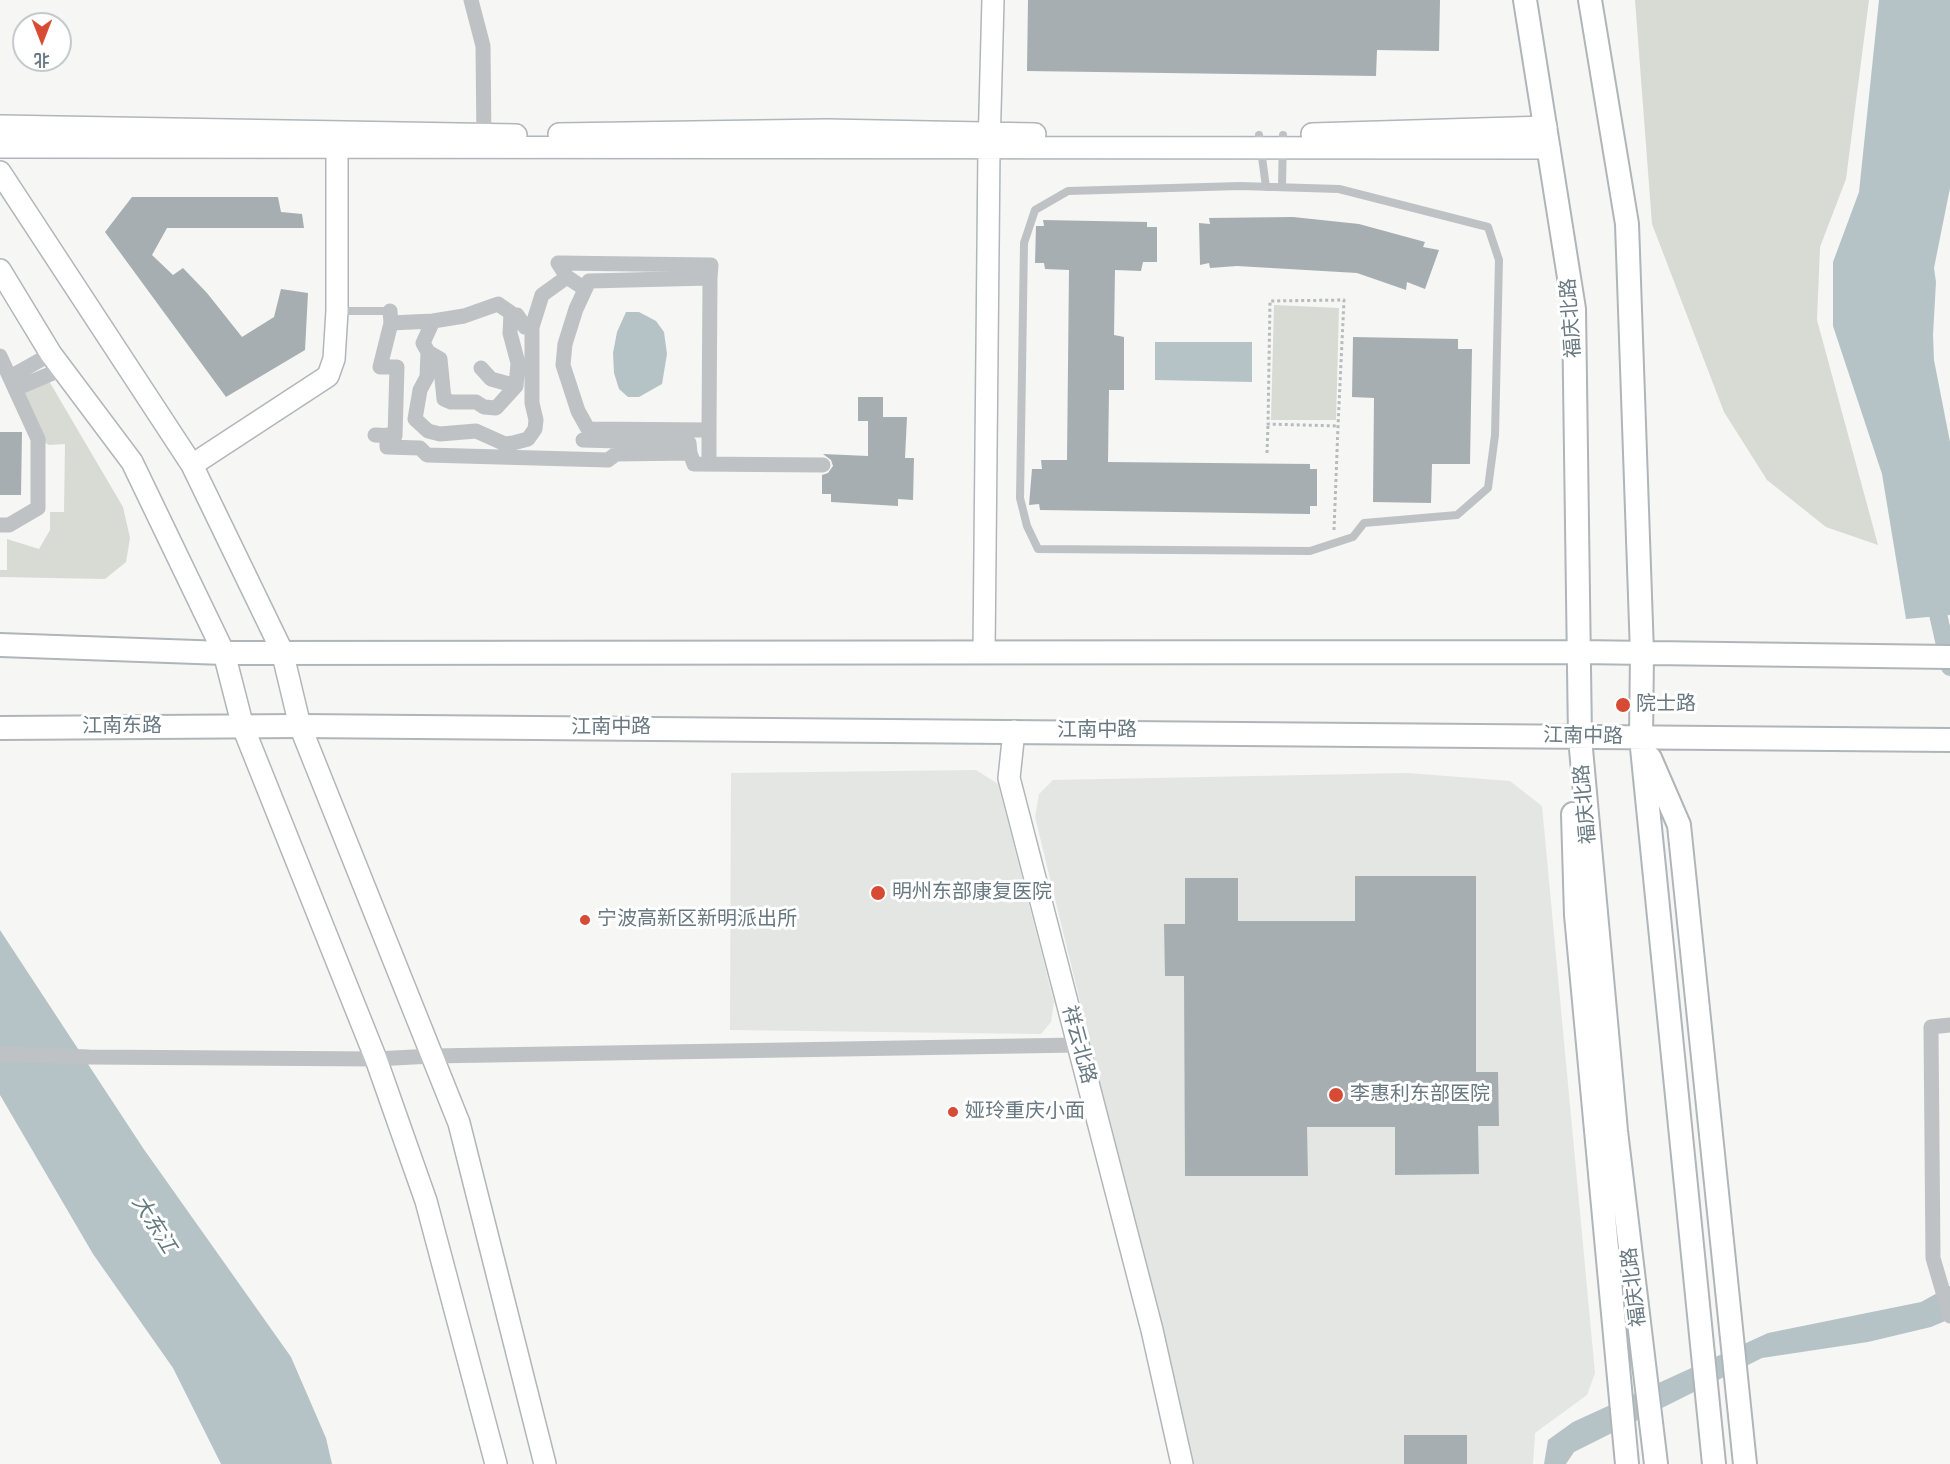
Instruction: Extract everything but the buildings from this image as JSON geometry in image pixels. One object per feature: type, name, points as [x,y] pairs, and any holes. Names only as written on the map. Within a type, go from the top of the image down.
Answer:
[{"type":"main road","name":"福庆北路","points":[[1525,0],[1574,309],[1580,738],[1616,1131],[1656,1464]]},
{"type":"main road","points":[[1590,0],[1627,224],[1642,653],[1641,738],[1714,1464]]},
{"type":"main road","points":[[0,645],[224,653],[282,651],[1577,652],[1950,657]]},
{"type":"main road","name":"江南中路","points":[[243,727],[1431,734],[1580,738],[1950,740]]},
{"type":"main road","name":"江南东路","points":[[0,728],[243,727]]},
{"type":"main road","points":[[1580,738],[1573,821],[1576,915],[1627,1464]]},
{"type":"main road","points":[[1641,738],[1679,825],[1744,1464]]},
{"type":"street","points":[[471,0],[483,46],[484,141]]},
{"type":"street","points":[[984,652],[989,141],[993,0]]},
{"type":"street","points":[[0,126],[484,141],[1260,142],[1547,137]]},
{"type":"street","points":[[0,147],[337,149],[484,141]]},
{"type":"street","points":[[192,465],[328,376],[334,359],[337,311],[337,149]]},
{"type":"street","points":[[0,172],[192,465],[282,651],[300,726],[459,1123],[545,1464]]},
{"type":"street","points":[[585,289],[567,278],[558,263],[711,265],[709,464]]},
{"type":"street","points":[[0,270],[56,361],[132,462],[224,653],[243,727],[376,1059],[426,1201],[496,1464]]},
{"type":"street","points":[[428,352],[427,377],[420,390],[415,419],[428,431],[440,434],[476,431],[505,444],[528,439],[535,429],[532,327],[542,295],[567,278]]},
{"type":"street","points":[[709,430],[588,429],[578,411],[563,365],[565,344],[589,281],[710,278]]},
{"type":"street","points":[[532,327],[525,327],[516,315],[511,316],[498,304],[464,316],[433,321],[391,317],[380,367],[397,367],[395,436],[381,435],[387,447],[420,448],[427,455],[608,460],[616,454],[690,453]]},
{"type":"street","points":[[433,321],[423,343],[428,352],[440,359],[444,399],[451,402],[476,402],[484,407],[496,408],[516,386],[518,363],[510,333],[511,316]]},
{"type":"street","points":[[0,356],[38,439],[38,508],[9,525],[0,525]]},
{"type":"street","points":[[12,383],[56,361]]},
{"type":"street","points":[[481,368],[491,379],[516,386]]},
{"type":"street","points":[[583,440],[689,442],[694,464],[823,465]]},
{"type":"street","name":"祥云北路","points":[[1014,731],[1009,778],[1152,1330],[1182,1464]]},
{"type":"street","points":[[1950,1025],[1931,1027],[1933,1258],[1950,1316]]},
{"type":"street","points":[[0,1054],[89,1058],[376,1059],[432,1056],[1078,1045]]},
{"type":"lane","points":[[1282,187],[1283,141]]},
{"type":"lane","points":[[1260,142],[1266,187]]},
{"type":"lane","points":[[1282,187],[1339,189],[1488,227],[1499,260],[1495,435],[1488,488],[1457,515],[1364,523],[1353,537],[1310,551],[1038,549],[1027,526],[1020,498],[1024,243],[1035,210],[1068,191],[1282,187]]},
{"type":"lane","points":[[337,311],[391,317]]},
{"type":"path","points":[[1267,453],[1270,301],[1344,300],[1333,544]]},
{"type":"path","points":[[1268,424],[1338,426]]},
{"type":"shaded area","points":[[1635,0],[1869,0],[1846,179],[1820,247],[1817,320],[1878,545],[1826,527],[1767,480],[1724,412],[1652,224]]},
{"type":"shaded area","points":[[1274,305],[1339,308],[1336,420],[1271,420]]},
{"type":"shaded area","points":[[46,376],[123,507],[130,538],[126,562],[105,579],[0,577],[0,570],[7,570],[7,539],[39,549],[50,530],[50,512],[64,512],[65,444],[49,445],[38,439],[17,392]]},
{"type":"shaded area","name":"明州东部康复医院","points":[[976,770],[998,784],[1054,1002],[1051,1022],[1041,1034],[730,1030],[731,773]]},
{"type":"shaded area","name":"李惠利东部医院","points":[[1408,773],[1510,781],[1542,806],[1595,1373],[1587,1395],[1535,1433],[1533,1464],[1193,1464],[1035,817],[1039,794],[1053,780]]},
{"type":"water","points":[[1879,0],[1950,0],[1950,188],[1934,268],[1936,282],[1933,335],[1934,360],[1950,442],[1950,615],[1906,619],[1882,474],[1833,326],[1833,262],[1859,192]]},
{"type":"water","points":[[626,312],[639,312],[656,321],[664,332],[667,354],[662,384],[639,397],[628,397],[619,389],[614,373],[613,353],[617,332]]},
{"type":"water","points":[[1155,342],[1252,342],[1252,382],[1155,380]]},
{"type":"water","name":"大东江","points":[[0,930],[143,1148],[291,1357],[326,1438],[332,1464],[221,1464],[173,1368],[93,1254],[0,1095]]},
{"type":"water","points":[[1950,1286],[1950,1319],[1931,1327],[1868,1342],[1762,1358],[1574,1452],[1566,1464],[1544,1464],[1548,1440],[1573,1422],[1768,1333],[1921,1302]]},
{"type":"waterway","points":[[1933,592],[1950,667]]},
{"type":"place","name":"院士路","points":[[1623,705]]},
{"type":"place","name":"明州东部康复医院","points":[[878,893]]},
{"type":"place","name":"宁波高新区新明派出所","points":[[585,920]]},
{"type":"place","name":"李惠利东部医院","points":[[1336,1095]]},
{"type":"place","name":"娅玲重庆小面","points":[[953,1112]]}]
